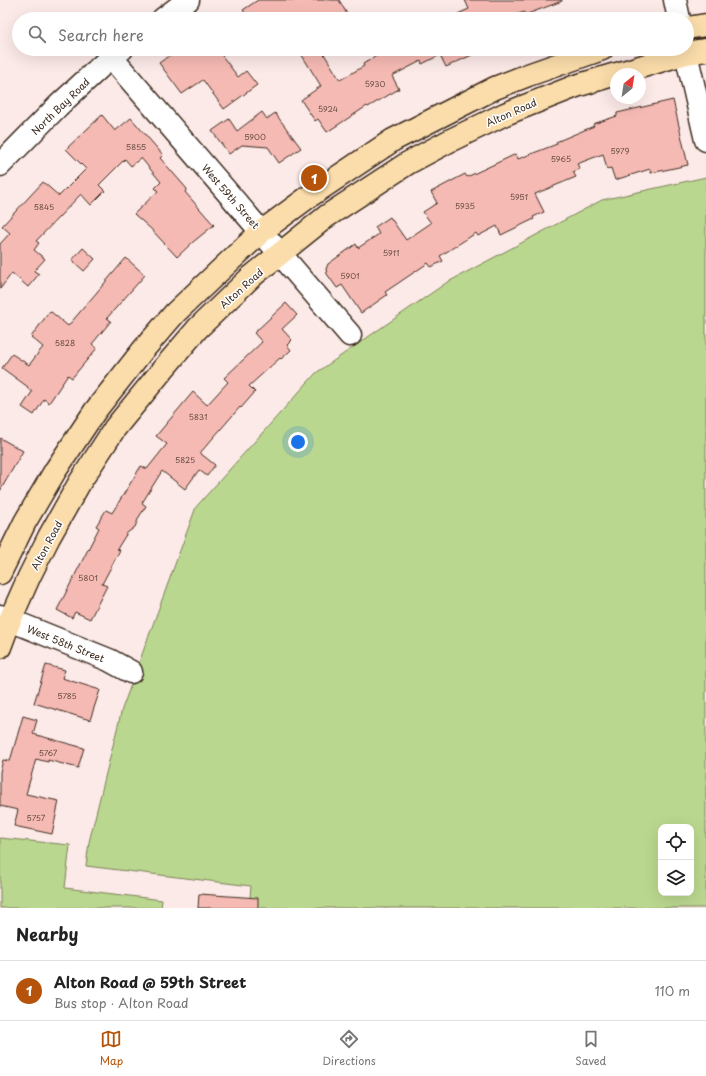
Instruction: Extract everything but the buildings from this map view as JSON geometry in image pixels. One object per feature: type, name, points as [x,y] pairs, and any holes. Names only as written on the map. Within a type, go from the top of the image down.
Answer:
[{"type":"main road","points":[[694,27],[706,25]]},
{"type":"main road","points":[[0,573],[25,522],[55,471],[95,410],[175,313],[232,258],[262,232],[311,195],[393,140],[495,88],[582,56]]},
{"type":"main road","name":"Alton Road","points":[[636,68],[675,56]]},
{"type":"main road","name":"Alton Road","points":[[0,647],[5,618],[29,578],[49,537],[80,482],[115,428],[198,328],[252,277],[327,216],[408,163],[451,140],[540,99],[610,76]]},
{"type":"street","points":[[172,12],[188,0]]},
{"type":"street","points":[[675,0],[678,12]]},
{"type":"street","name":"North Bay Road","points":[[0,165],[58,106],[114,56]]},
{"type":"street","name":"West 59th Street","points":[[119,56],[262,232],[350,335]]},
{"type":"street","points":[[693,56],[706,140]]},
{"type":"street","name":"West 58th Street","points":[[5,618],[109,660],[130,672]]},
{"type":"green space","points":[[706,177],[706,908],[249,908],[251,886],[86,866],[89,842],[122,709],[196,507],[316,373],[446,283],[602,200]]},
{"type":"green space","points":[[0,838],[70,845],[65,888],[162,900],[161,908],[0,908]]},
{"type":"place","name":"Alton Road @ 59th Street","points":[[314,178]]}]
